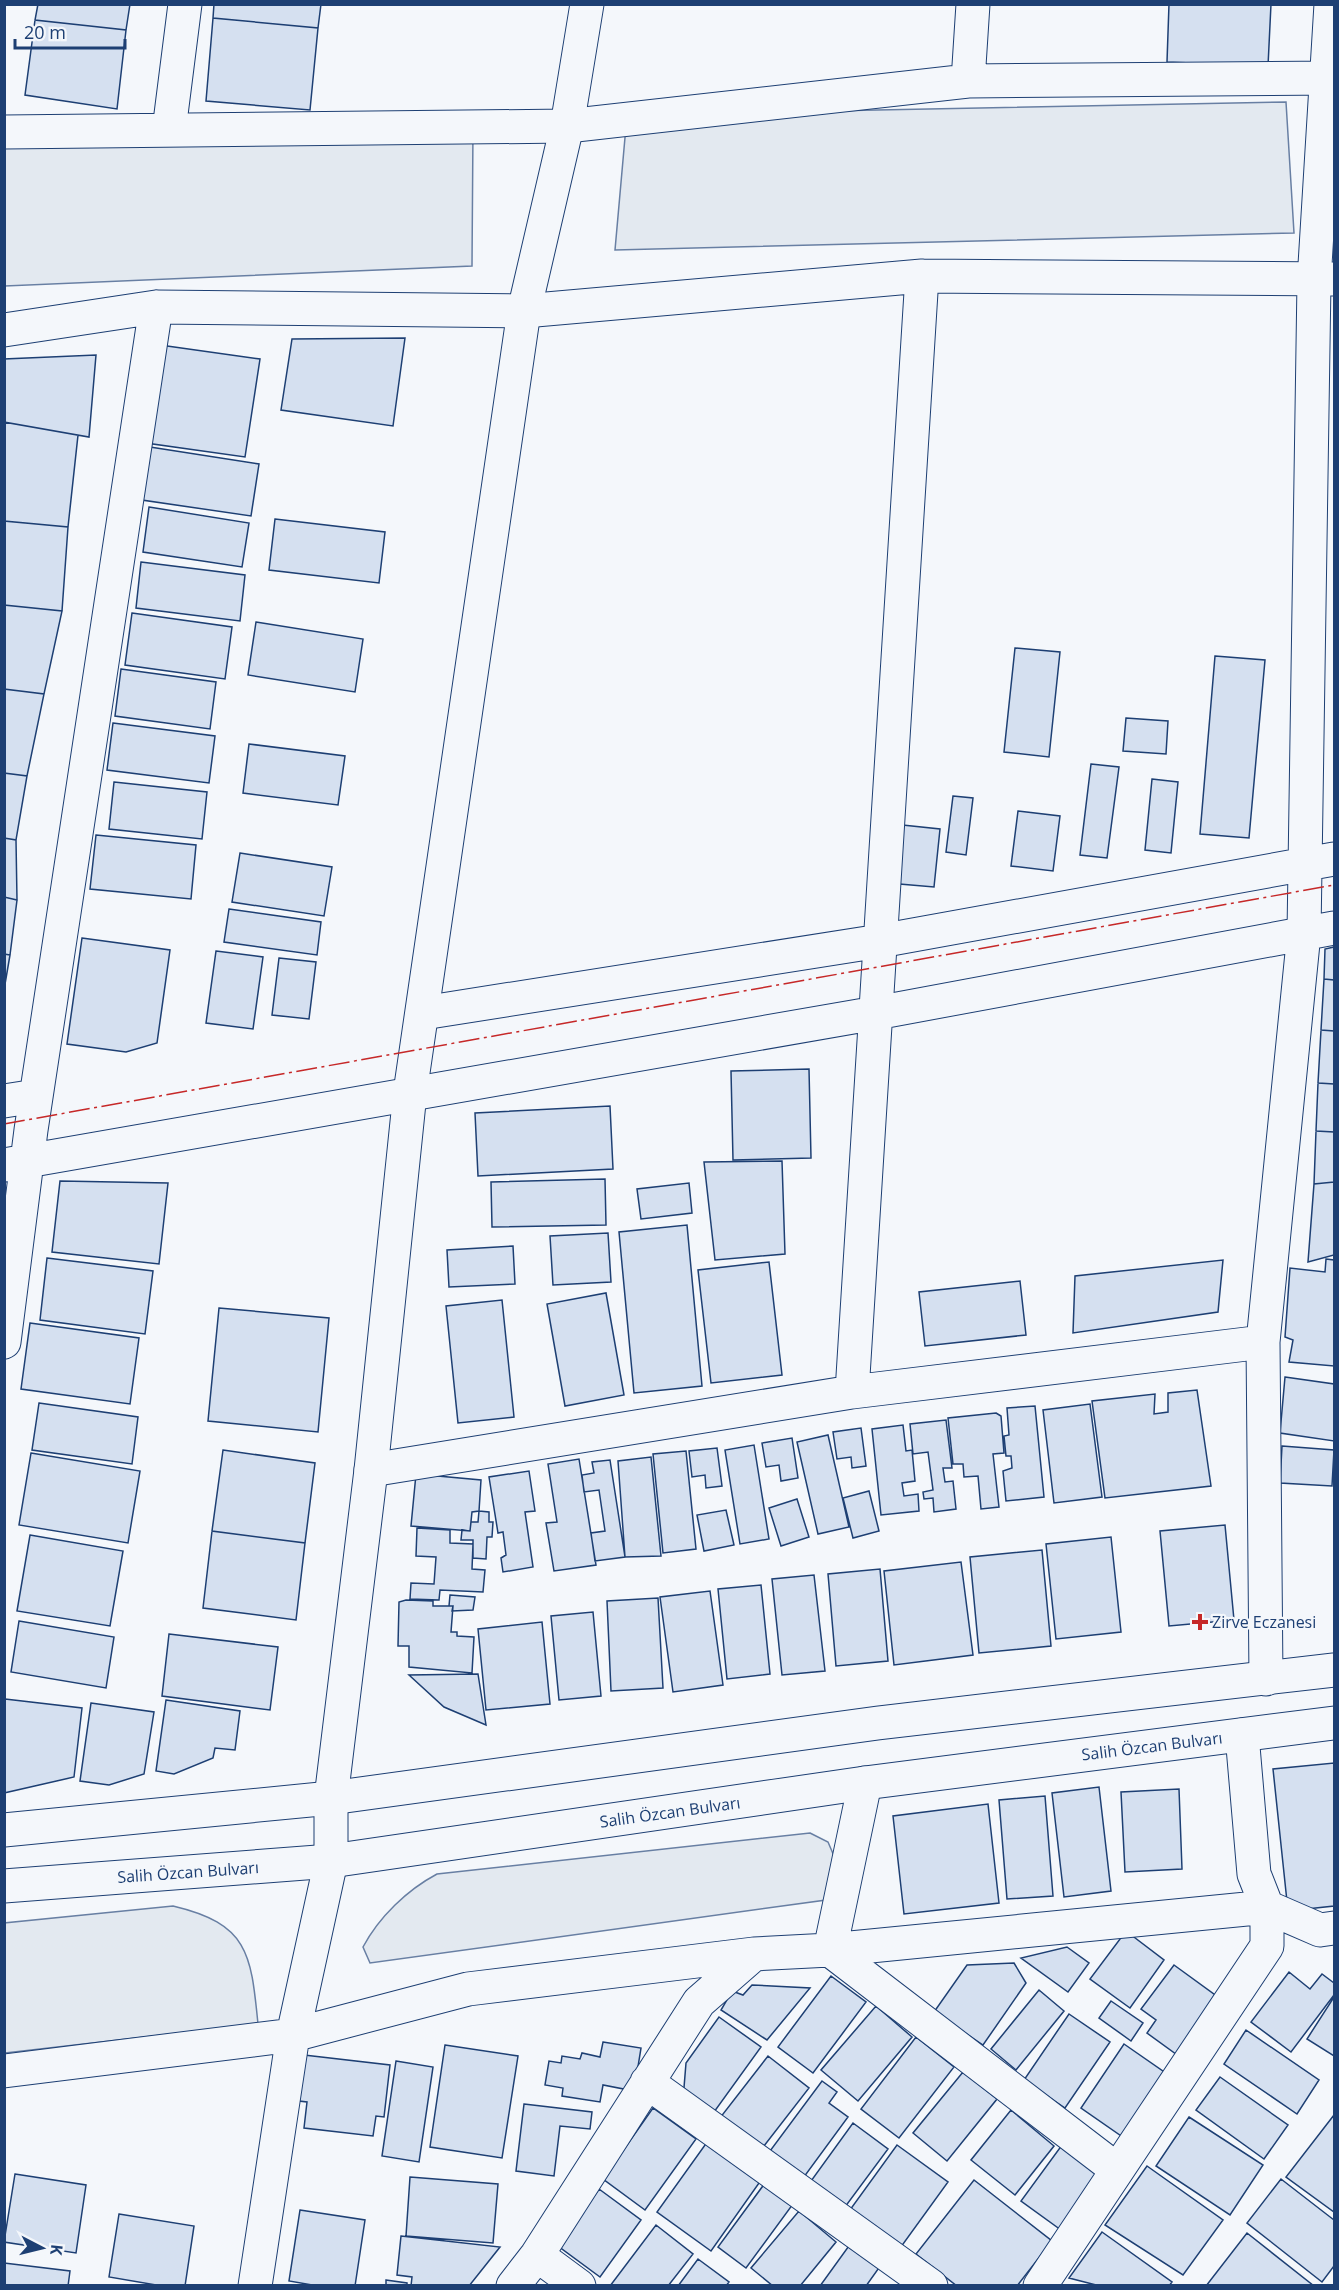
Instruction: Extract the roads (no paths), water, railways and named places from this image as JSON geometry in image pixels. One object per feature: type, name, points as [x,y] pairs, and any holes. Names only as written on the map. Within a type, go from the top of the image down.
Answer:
[{"type":"street","points":[[169,130],[185,4]]},
{"type":"street","points":[[255,2286],[293,2035],[331,1861],[331,1798],[371,1470],[410,1093],[524,311],[567,126],[587,4]]},
{"type":"street","points":[[968,81],[973,4]]},
{"type":"street","points":[[1266,1679],[1263,1342],[1319,930],[1324,280],[1332,78],[1331,4]]},
{"type":"street","points":[[4,132],[567,126],[968,81],[1332,78]]},
{"type":"street","points":[[4,330],[156,307],[524,311],[922,276],[1324,280]]},
{"type":"street","points":[[852,1392],[922,276]]},
{"type":"street","points":[[4,1342],[16,1163],[36,1096],[156,307]]},
{"type":"street","points":[[423,1013],[880,941],[1320,862]]},
{"type":"street","points":[[16,1163],[876,1014],[1319,930]]},
{"type":"street","points":[[4,1101],[36,1096]]},
{"type":"street","points":[[371,1470],[852,1392],[1263,1342]]},
{"type":"street","points":[[4,1830],[331,1798],[878,1723],[1335,1670]]},
{"type":"street","name":"Salih Özcan Bulvarı","points":[[4,1886],[331,1861],[866,1783],[1335,1723]]},
{"type":"street","points":[[1040,2286],[1267,1946],[1267,1907],[1254,1874],[1242,1735]]},
{"type":"street","points":[[830,1950],[866,1783]]},
{"type":"street","points":[[4,2071],[293,2035],[468,1989],[754,1954],[830,1950],[1267,1907],[1320,1930],[1335,1928]]},
{"type":"street","points":[[830,1950],[1116,2169]]},
{"type":"street","points":[[513,2286],[537,2255],[699,2002],[754,1954]]},
{"type":"street","points":[[647,2082],[931,2286]]},
{"type":"street","points":[[537,2255],[579,2286]]},
{"type":"place","name":"Zirve Eczanesi","points":[[1200,1622]]}]
